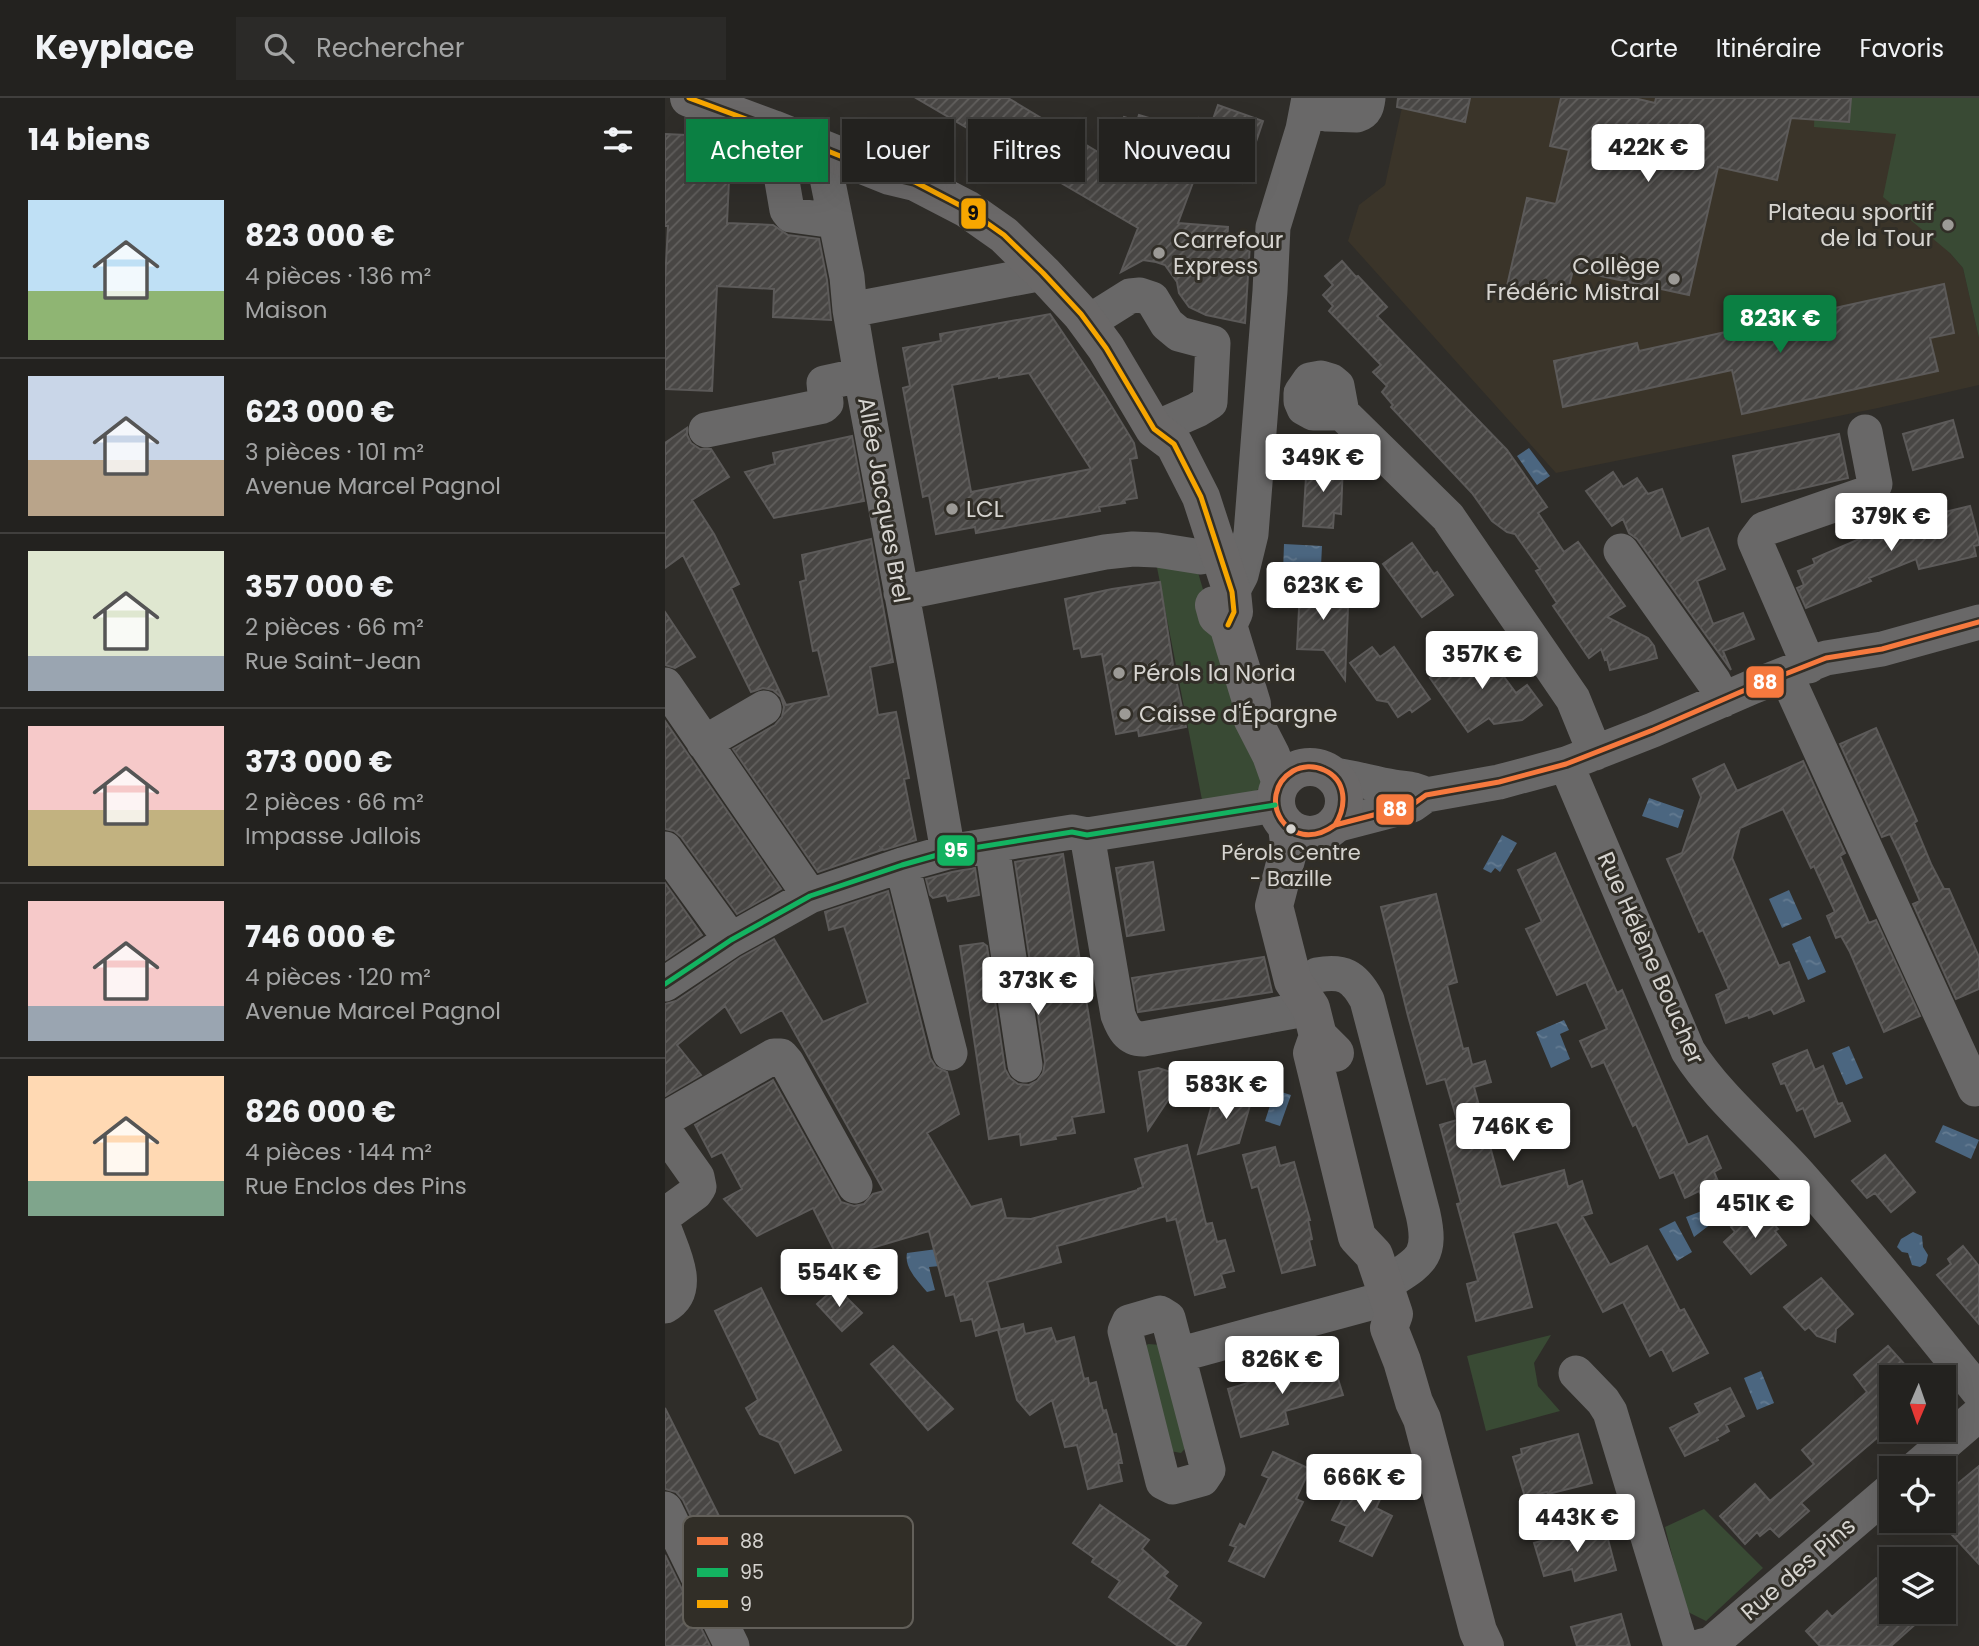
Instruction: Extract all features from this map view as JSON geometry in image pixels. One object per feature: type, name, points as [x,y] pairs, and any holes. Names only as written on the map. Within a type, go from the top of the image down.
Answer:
[{"type":"main road","points":[[689,98],[746,119]]},
{"type":"main road","points":[[745,98],[842,135]]},
{"type":"main road","points":[[915,182],[967,209],[1003,235],[1042,273],[1081,314],[1106,348],[1154,429],[1174,444],[1201,497],[1252,704],[1266,714],[1297,791],[1296,833],[1316,835],[1331,828]]},
{"type":"main road","points":[[1154,429],[1156,450],[1201,557],[1217,616],[1230,608]]},
{"type":"main road","points":[[1297,791],[1339,783],[1343,794],[1341,815],[1313,861],[1301,903],[1315,1006],[1312,1054],[1357,1237],[1408,1325],[1425,1366],[1426,1401],[1422,1419],[1478,1632],[1485,1646]]},
{"type":"main road","points":[[1297,791],[1288,852],[1274,906],[1293,981],[1315,1006]]},
{"type":"street","points":[[1230,608],[1251,534],[1273,227],[1308,104],[1327,114],[1357,115],[1366,109],[1368,98]]},
{"type":"street","points":[[782,182],[787,210],[791,215],[835,221]]},
{"type":"street","name":"Allée Jacques Brel","points":[[828,182],[847,276],[861,375],[948,852]]},
{"type":"street","points":[[850,310],[1042,273]]},
{"type":"street","points":[[1087,323],[1131,296],[1140,295],[1152,299],[1167,324],[1179,334],[1213,342],[1210,401],[1197,410],[1154,429]]},
{"type":"street","points":[[706,430],[824,406],[824,383],[861,375]]},
{"type":"street","name":"Rue Hélène Boucher","points":[[1342,414],[1448,517],[1573,698],[1580,759],[1688,1051],[1700,1069],[1775,1147],[1846,1227],[1979,1392]]},
{"type":"street","points":[[1865,432],[1875,484],[1871,492],[1764,529],[1755,541],[1797,670],[1975,1089]]},
{"type":"street","points":[[901,593],[1105,552],[1157,550],[1201,557]]},
{"type":"street","points":[[1621,551],[1714,682],[1723,700]]},
{"type":"street","points":[[1331,828],[1412,805],[1426,795],[1499,782],[1580,759],[1826,658],[1882,649],[1979,622]]},
{"type":"street","points":[[665,685],[810,896]]},
{"type":"street","points":[[704,743],[764,708]]},
{"type":"street","points":[[665,984],[731,940],[810,896],[948,852],[1072,832],[1087,835],[1209,816],[1352,777],[1416,789],[1426,795]]},
{"type":"street","points":[[1087,835],[1118,1014],[1128,1035],[1143,1039],[1315,1006],[1335,972],[1341,973],[1361,989],[1367,1000],[1423,1214],[1426,1251],[1385,1288],[1178,1356]]},
{"type":"street","points":[[992,845],[1025,1065]]},
{"type":"street","points":[[665,849],[731,940]]},
{"type":"street","points":[[902,865],[950,1053]]},
{"type":"street","points":[[665,1119],[774,1056],[781,1056],[855,1186]]},
{"type":"street","points":[[665,1136],[697,1177],[699,1186],[695,1193],[665,1213]]},
{"type":"street","points":[[665,1231],[680,1273],[678,1291],[671,1303],[665,1306]]},
{"type":"street","points":[[1576,1373],[1610,1412],[1681,1646]]},
{"type":"street","points":[[1930,1456],[1979,1414]]},
{"type":"street","name":"Rue des Pins","points":[[1702,1646],[1711,1644],[1879,1500]]},
{"type":"street","points":[[665,1509],[683,1546]]},
{"type":"street","points":[[723,1628],[732,1646]]},
{"type":"shaded area","name":"Collège Frédéric Mistral","points":[[1404,98],[1815,98],[1857,131],[1896,133],[1950,253],[1963,268],[1979,338],[1979,385],[1556,473],[1348,241],[1359,205],[1385,185]]},
{"type":"green space","name":"Plateau sportif de la Tour","points":[[1815,98],[1979,98],[1979,338],[1963,268],[1950,253],[1883,197],[1896,134],[1814,127]]},
{"type":"green space","points":[[1155,557],[1197,569],[1264,786],[1250,794],[1203,805]]},
{"type":"green space","points":[[1551,1335],[1534,1363],[1538,1386],[1560,1411],[1486,1431],[1467,1356]]},
{"type":"green space","points":[[1148,1344],[1162,1345],[1191,1442],[1181,1453],[1165,1450],[1140,1351]]},
{"type":"green space","points":[[1704,1509],[1763,1568],[1706,1621],[1686,1611],[1665,1527]]},
{"type":"water","points":[[1529,448],[1550,476],[1537,485],[1517,456]]},
{"type":"water","points":[[1284,544],[1322,546],[1321,566],[1296,565],[1296,573],[1286,576],[1283,572]]},
{"type":"water","points":[[1649,798],[1684,810],[1678,828],[1642,816]]},
{"type":"water","points":[[1502,835],[1517,843],[1500,872],[1495,868],[1491,873],[1483,869]]},
{"type":"water","points":[[1789,890],[1802,919],[1782,928],[1769,899]]},
{"type":"water","points":[[1810,936],[1826,972],[1808,980],[1792,944]]},
{"type":"water","points":[[1564,1020],[1569,1030],[1560,1034],[1570,1059],[1551,1068],[1536,1032]]},
{"type":"water","points":[[1849,1046],[1863,1078],[1846,1085],[1832,1053]]},
{"type":"water","points":[[1275,1090],[1291,1095],[1280,1126],[1265,1121]]},
{"type":"water","points":[[1943,1125],[1979,1140],[1971,1159],[1935,1142]]},
{"type":"water","points":[[1715,1206],[1720,1217],[1694,1237],[1686,1217]]},
{"type":"water","points":[[1675,1221],[1692,1252],[1677,1261],[1659,1229]]},
{"type":"water","points":[[1913,1232],[1922,1236],[1923,1247],[1928,1255],[1926,1263],[1920,1267],[1912,1265],[1908,1253],[1897,1247],[1901,1239]]},
{"type":"water","points":[[937,1249],[940,1266],[929,1267],[935,1290],[927,1292],[910,1269],[907,1253]]},
{"type":"water","points":[[1761,1371],[1774,1403],[1757,1410],[1744,1378]]},
{"type":"building","points":[[916,98],[1008,98],[1043,119],[968,119],[968,128]]},
{"type":"building","points":[[1398,98],[1470,98],[1465,122],[1397,107]]},
{"type":"building","points":[[1561,98],[1634,98],[1655,103],[1656,98],[1851,98],[1849,122],[1791,118],[1777,180],[1718,167],[1689,295],[1573,270],[1566,299],[1507,286],[1527,198],[1556,204],[1569,150],[1550,146]]},
{"type":"building","points":[[1218,105],[1263,121],[1255,145],[1255,119],[1213,119]]},
{"type":"building","points":[[665,134],[686,135],[686,182],[729,182],[727,223],[773,225],[788,235],[819,239],[831,320],[773,317],[774,289],[717,286],[712,391],[665,389],[668,226],[665,226]]},
{"type":"building","points":[[1085,144],[1099,153],[1099,182],[1193,182],[1178,223],[1228,227],[1227,243],[1250,244],[1245,323],[1206,315],[1189,307],[1165,265],[1143,260],[1121,272],[1138,228],[1059,182],[1085,182]]},
{"type":"building","points":[[1342,261],[1387,307],[1377,316],[1507,450],[1547,507],[1538,513],[1564,552],[1578,542],[1625,606],[1607,617],[1648,638],[1654,646],[1657,658],[1610,670],[1601,649],[1589,658],[1553,606],[1557,603],[1536,571],[1540,569],[1515,534],[1507,532],[1492,521],[1472,493],[1391,407],[1393,405],[1382,392],[1387,386],[1373,372],[1381,365],[1329,311],[1333,306],[1323,295],[1333,285],[1325,276]]},
{"type":"building","points":[[1944,284],[1954,333],[1930,338],[1938,371],[1742,414],[1732,370],[1563,407],[1554,361],[1637,343],[1639,351]]},
{"type":"building","points":[[1050,314],[1134,443],[1137,458],[1130,459],[1137,498],[1099,507],[1100,511],[976,533],[975,527],[936,534],[929,495],[923,497],[903,388],[910,386],[903,348],[941,341],[940,334]],"holes":[[[1029,373],[1091,469],[971,492],[952,385]]]},
{"type":"building","points":[[1953,420],[1963,457],[1913,470],[1903,434]]},
{"type":"building","points":[[687,428],[691,443],[700,449],[711,449],[729,477],[692,500],[714,534],[739,584],[731,588],[786,705],[829,696],[818,650],[813,651],[800,582],[806,580],[802,555],[871,539],[893,662],[870,667],[878,715],[896,712],[909,778],[904,779],[916,840],[884,850],[881,848],[882,850],[818,872],[733,749],[775,725],[782,717],[784,707],[781,697],[773,690],[763,688],[751,692],[683,555],[665,568],[665,443]]},
{"type":"building","points":[[1839,434],[1848,478],[1742,502],[1733,456]]},
{"type":"building","points":[[852,436],[864,501],[774,518],[745,472],[775,464],[773,453]]},
{"type":"building","points":[[1307,461],[1343,463],[1341,514],[1334,513],[1333,528],[1303,526]]},
{"type":"building","points":[[1613,472],[1623,487],[1637,478],[1648,494],[1662,489],[1681,539],[1708,528],[1725,569],[1697,581],[1713,624],[1743,613],[1754,639],[1723,651],[1731,670],[1637,539],[1629,533],[1623,519],[1612,526],[1586,491]]},
{"type":"building","points":[[1970,506],[1979,541],[1979,545],[1974,546],[1976,556],[1919,569],[1916,559],[1806,608],[1797,588],[1804,585],[1798,571],[1815,564],[1813,559],[1871,534],[1869,530]]},
{"type":"building","points":[[1412,543],[1453,595],[1422,617],[1383,564]]},
{"type":"building","points":[[1308,579],[1339,580],[1337,607],[1348,608],[1345,680],[1324,650],[1297,649],[1300,589],[1307,590]]},
{"type":"building","points":[[1160,582],[1186,727],[1139,736],[1138,730],[1116,734],[1102,654],[1082,657],[1080,648],[1074,649],[1065,599]]},
{"type":"building","points":[[665,612],[695,657],[675,668],[665,665]]},
{"type":"building","points":[[1479,643],[1516,693],[1527,685],[1542,705],[1522,720],[1494,724],[1489,718],[1468,732],[1430,678]]},
{"type":"building","points":[[1372,647],[1380,657],[1394,647],[1430,699],[1412,712],[1410,709],[1398,717],[1388,702],[1377,700],[1350,663]]},
{"type":"building","points":[[665,721],[781,889],[737,914],[681,837],[674,831],[665,829]]},
{"type":"building","points":[[1876,728],[1917,821],[1914,823],[1931,864],[1944,889],[1949,889],[1979,957],[1979,989],[1956,999],[1913,904],[1920,901],[1900,855],[1890,834],[1882,837],[1840,744]]},
{"type":"building","points":[[1803,761],[1845,853],[1840,856],[1869,923],[1876,920],[1920,1016],[1884,1032],[1850,952],[1841,936],[1836,938],[1827,916],[1835,912],[1783,809],[1740,828],[1732,858],[1779,966],[1789,962],[1804,1001],[1774,1014],[1771,1009],[1726,1023],[1716,995],[1729,989],[1703,930],[1699,932],[1667,859],[1682,853],[1701,797],[1693,779],[1724,764],[1737,791]]},
{"type":"building","points":[[1555,853],[1617,993],[1622,990],[1688,1145],[1707,1136],[1721,1168],[1714,1172],[1723,1193],[1704,1200],[1699,1191],[1685,1198],[1674,1172],[1660,1178],[1604,1062],[1592,1067],[1580,1041],[1607,1029],[1586,982],[1557,995],[1526,929],[1542,922],[1518,870]]},
{"type":"building","points":[[1063,854],[1104,1112],[1072,1117],[1075,1133],[1055,1136],[1056,1139],[1021,1145],[1020,1134],[989,1139],[960,946],[983,943],[987,946],[1005,1069],[1010,1078],[1018,1084],[1029,1085],[1037,1081],[1043,1073],[1045,1062],[1015,862]]},
{"type":"building","points":[[1153,862],[1164,930],[1127,936],[1116,868]]},
{"type":"building","points":[[975,868],[979,895],[948,901],[946,895],[933,898],[930,895],[926,879]]},
{"type":"building","points":[[665,883],[702,935],[665,960]]},
{"type":"building","points":[[888,891],[930,1058],[936,1067],[947,1072],[959,1114],[927,1133],[971,1207],[1001,1199],[1006,1218],[1031,1219],[1138,1190],[1143,1187],[1135,1159],[1187,1145],[1206,1224],[1212,1223],[1217,1242],[1225,1240],[1234,1271],[1221,1274],[1225,1287],[1195,1295],[1176,1219],[1167,1221],[1166,1216],[1057,1246],[1061,1262],[987,1282],[1000,1329],[976,1336],[972,1319],[961,1321],[954,1294],[946,1296],[929,1231],[838,1258],[813,1208],[757,1236],[724,1199],[742,1189],[722,1152],[712,1157],[695,1125],[773,1080],[841,1202],[854,1206],[864,1204],[873,1194],[884,1191],[782,1010],[741,1033],[725,1006],[677,1045],[701,1075],[665,1096],[665,1004],[676,1001],[741,957],[774,939],[823,1022],[868,1003],[844,926],[829,930],[825,912]]},
{"type":"building","points":[[1436,894],[1457,982],[1447,985],[1463,1049],[1468,1048],[1472,1065],[1485,1061],[1491,1082],[1474,1087],[1501,1187],[1564,1170],[1568,1187],[1582,1181],[1592,1213],[1582,1216],[1610,1265],[1647,1246],[1680,1311],[1684,1309],[1708,1353],[1673,1371],[1662,1349],[1650,1356],[1623,1302],[1603,1312],[1557,1222],[1513,1233],[1532,1307],[1476,1321],[1467,1284],[1478,1281],[1457,1204],[1461,1203],[1440,1125],[1457,1120],[1445,1079],[1427,1084],[1381,907]]},
{"type":"building","points":[[1264,957],[1272,992],[1138,1012],[1132,978]]},
{"type":"building","points":[[1807,1050],[1815,1070],[1823,1066],[1838,1104],[1842,1103],[1850,1121],[1815,1137],[1803,1108],[1797,1111],[1773,1064]]},
{"type":"building","points":[[1158,1068],[1184,1076],[1148,1130],[1139,1072]]},
{"type":"building","points":[[1230,1088],[1253,1095],[1239,1143],[1198,1154],[1216,1090],[1222,1115]]},
{"type":"building","points":[[1275,1147],[1280,1166],[1294,1162],[1310,1220],[1312,1239],[1309,1240],[1315,1265],[1282,1273],[1258,1186],[1252,1188],[1243,1155]]},
{"type":"building","points":[[1885,1155],[1915,1192],[1891,1212],[1875,1193],[1867,1198],[1852,1181]]},
{"type":"building","points":[[1758,1205],[1778,1229],[1775,1231],[1786,1245],[1751,1274],[1724,1242],[1735,1232],[1731,1227]]},
{"type":"building","points":[[1963,1246],[1979,1266],[1979,1324],[1937,1275],[1951,1264],[1948,1259]]},
{"type":"building","points":[[1821,1278],[1853,1314],[1836,1329],[1835,1342],[1817,1336],[1809,1327],[1805,1330],[1784,1307]]},
{"type":"building","points":[[836,1287],[862,1313],[842,1331],[817,1304]]},
{"type":"building","points":[[761,1288],[841,1450],[795,1473],[779,1442],[760,1434],[746,1408],[758,1400],[715,1311]]},
{"type":"building","points":[[1023,1324],[1025,1334],[1051,1328],[1056,1342],[1074,1337],[1084,1379],[1088,1378],[1089,1384],[1096,1382],[1103,1411],[1106,1410],[1113,1435],[1116,1434],[1122,1463],[1118,1463],[1122,1481],[1088,1489],[1077,1445],[1065,1447],[1052,1400],[1030,1415],[1017,1400],[998,1330]]},
{"type":"building","points":[[893,1346],[953,1409],[928,1430],[871,1364]]},
{"type":"building","points":[[1888,1346],[1905,1365],[1879,1365],[1879,1436],[1801,1503],[1809,1511],[1779,1537],[1770,1528],[1760,1536],[1757,1532],[1745,1544],[1720,1516],[1755,1484],[1770,1501],[1814,1464],[1802,1450],[1867,1392],[1854,1375]]},
{"type":"building","points":[[1315,1361],[1316,1367],[1333,1363],[1343,1395],[1285,1411],[1288,1424],[1241,1437],[1228,1389],[1261,1379],[1260,1376]]},
{"type":"building","points":[[1730,1388],[1744,1416],[1726,1425],[1729,1431],[1717,1438],[1718,1440],[1685,1456],[1670,1428],[1700,1413],[1695,1404]]},
{"type":"building","points":[[665,1408],[719,1516],[691,1516],[676,1492],[665,1489]]},
{"type":"building","points":[[1578,1434],[1592,1483],[1525,1497],[1513,1457],[1522,1454],[1521,1449]]},
{"type":"building","points":[[1273,1452],[1310,1469],[1296,1499],[1303,1502],[1264,1577],[1229,1561],[1236,1547],[1230,1545],[1240,1524],[1245,1527],[1269,1478],[1262,1475]]},
{"type":"building","points":[[1979,1466],[1979,1564],[1950,1533],[1956,1533],[1956,1485]]},
{"type":"building","points":[[1369,1467],[1390,1478],[1376,1508],[1392,1516],[1372,1556],[1340,1541],[1347,1526],[1332,1520],[1346,1492],[1356,1496]]},
{"type":"building","points":[[1100,1505],[1149,1540],[1142,1549],[1168,1572],[1164,1576],[1177,1586],[1168,1599],[1201,1623],[1185,1646],[1178,1646],[1109,1597],[1120,1581],[1092,1562],[1094,1558],[1073,1543]]},
{"type":"building","points":[[1604,1524],[1616,1570],[1575,1581],[1572,1569],[1544,1576],[1534,1543]]},
{"type":"building","points":[[665,1555],[683,1591],[683,1628],[701,1628],[710,1646],[665,1646]]},
{"type":"building","points":[[1876,1578],[1879,1624],[1916,1624],[1891,1646],[1820,1646],[1806,1631],[1827,1611],[1832,1617]]},
{"type":"building","points":[[1621,1614],[1630,1646],[1577,1646],[1571,1627]]},
{"type":"transit line","name":"9","points":[[689,98],[890,176],[915,182],[967,209],[1004,235],[1043,273],[1081,314],[1106,348],[1154,429],[1174,444],[1201,497],[1232,592],[1234,612],[1228,625]]},
{"type":"transit line","name":"88","points":[[1335,825],[1342,810],[1343,794],[1332,774],[1316,767],[1304,767],[1293,771],[1281,782],[1276,794],[1276,808],[1281,820],[1291,829],[1303,834],[1318,833],[1335,825],[1412,805],[1426,795],[1499,782],[1566,764],[1826,658],[1882,649],[1979,622]]},
{"type":"transit line","name":"95","points":[[665,984],[731,940],[810,896],[902,865],[948,852],[1072,832],[1087,835],[1275,805]]},
{"type":"place","name":"Plateau sportif de la Tour","points":[[1948,225]]},
{"type":"place","name":"Carrefour Express","points":[[1159,253]]},
{"type":"place","name":"Collège Frédéric Mistral","points":[[1674,279]]},
{"type":"place","name":"LCL","points":[[952,509]]},
{"type":"place","name":"Pérols la Noria","points":[[1119,673]]},
{"type":"place","name":"Caisse d'Épargne","points":[[1125,714]]},
{"type":"place","name":"Pérols Centre - Bazille","points":[[1291,829]]}]
